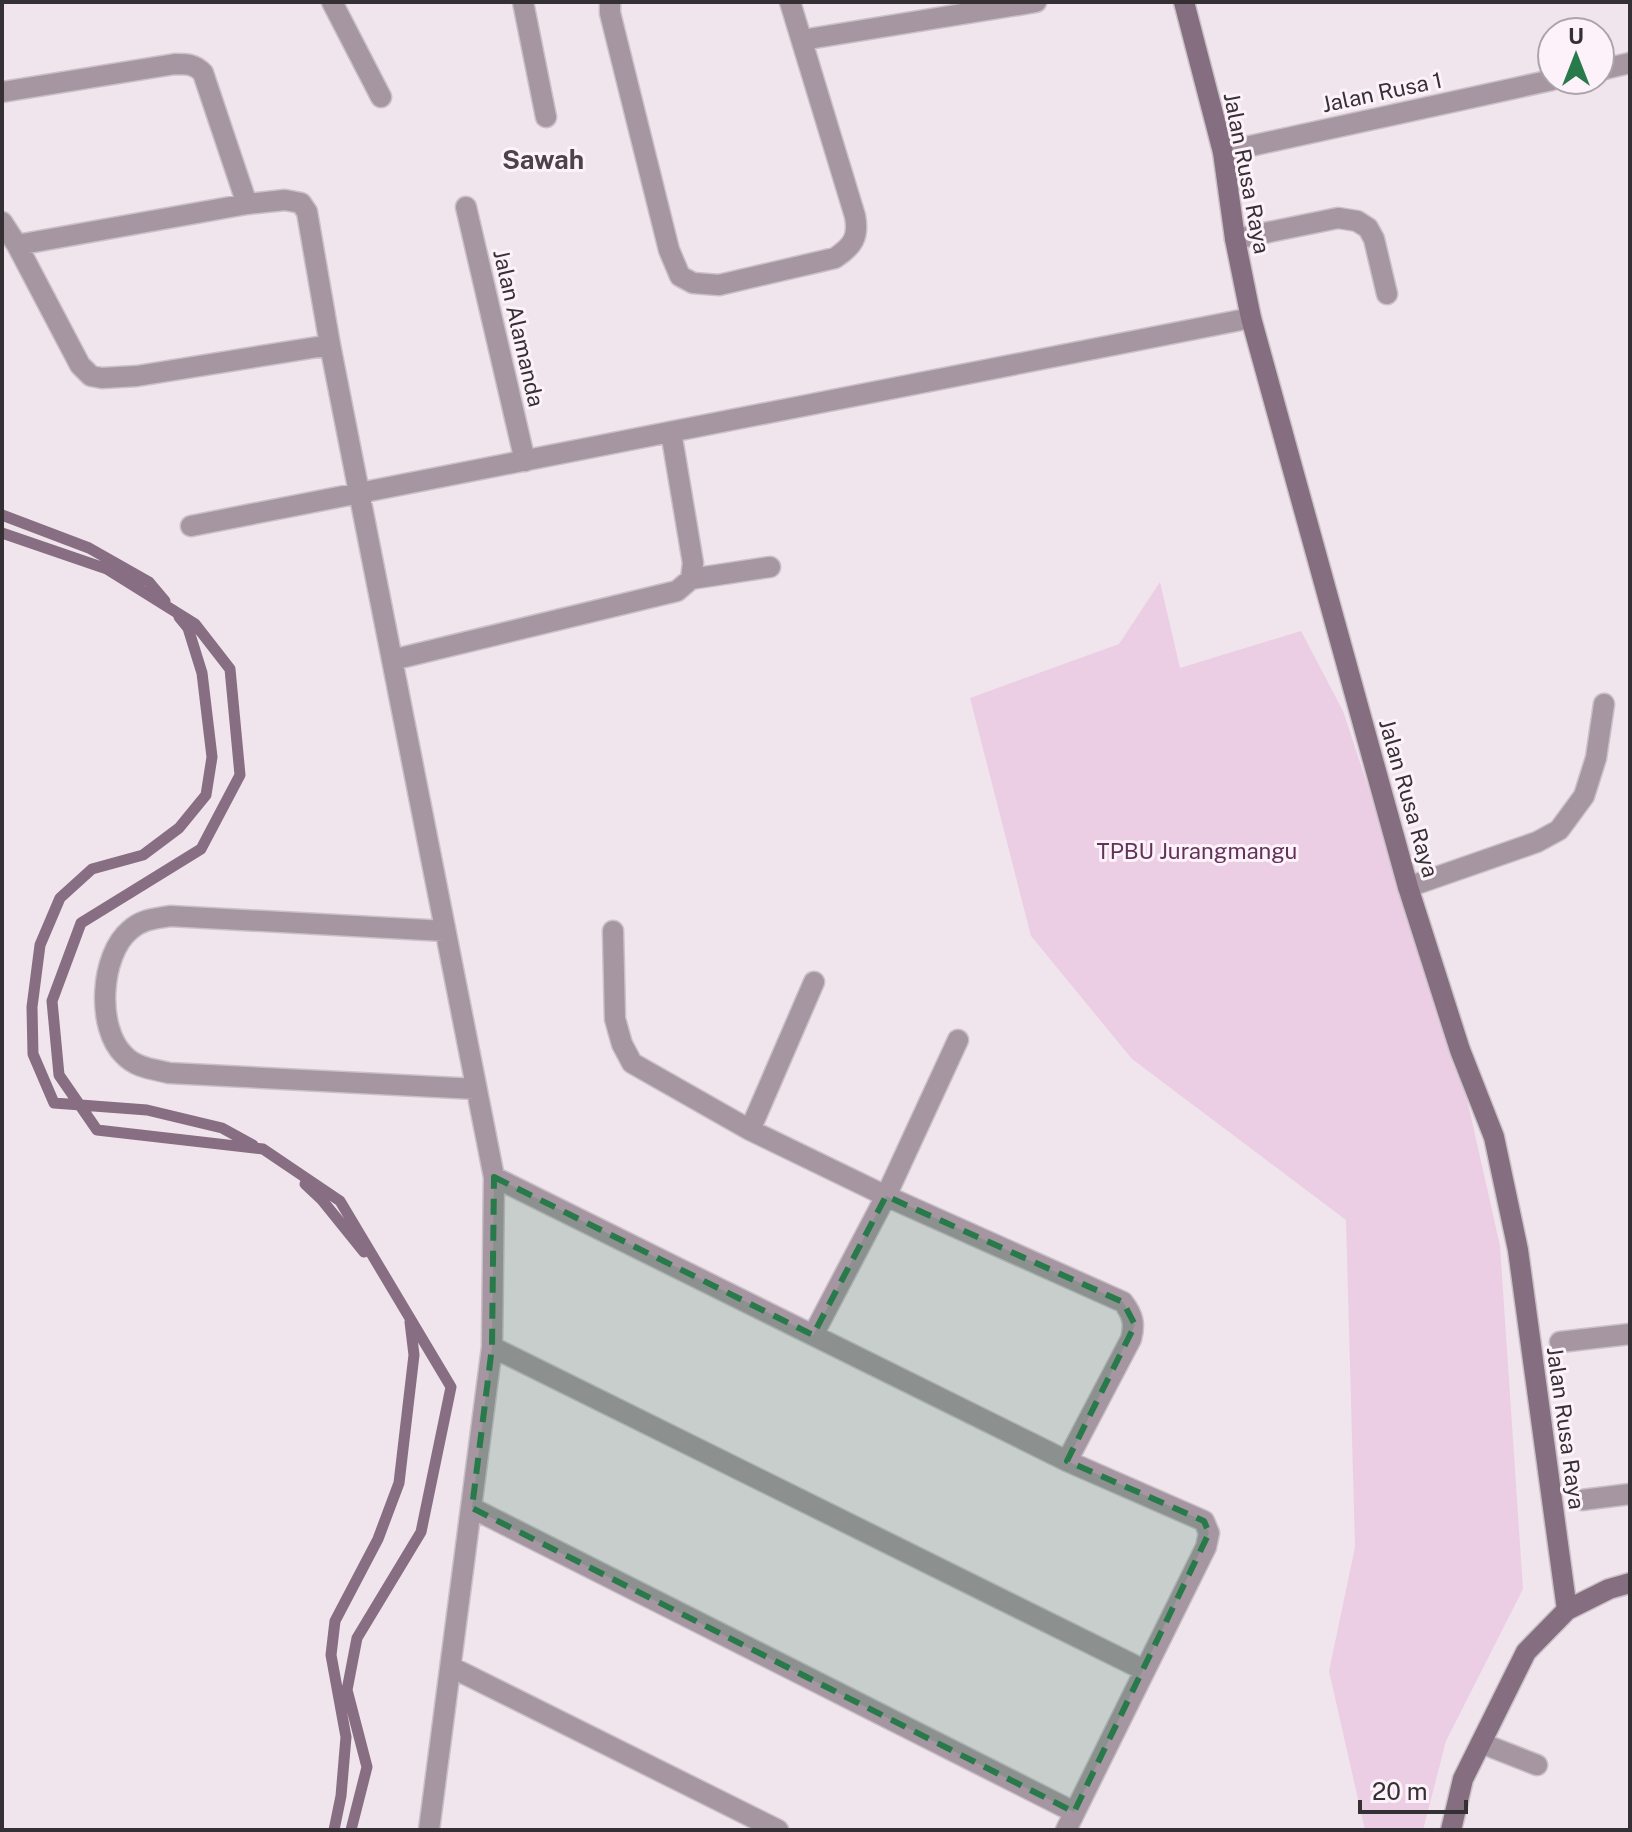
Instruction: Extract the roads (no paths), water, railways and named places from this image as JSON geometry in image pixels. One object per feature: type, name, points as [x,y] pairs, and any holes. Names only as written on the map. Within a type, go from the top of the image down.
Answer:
[{"type":"street","points":[[332,2],[381,97]]},
{"type":"street","points":[[523,2],[546,117]]},
{"type":"street","points":[[610,2],[610,13],[669,250],[680,276],[693,283],[719,285],[835,258],[846,251],[858,229],[790,2]]},
{"type":"street","points":[[802,40],[1036,2]]},
{"type":"street","name":"Jalan Rusa Raya","points":[[1184,2],[1223,152],[1235,239],[1251,318],[1408,887],[1460,1050],[1494,1137],[1518,1250],[1567,1610]]},
{"type":"street","points":[[2,92],[175,64],[198,67],[203,73],[247,204]]},
{"type":"street","name":"Jalan Rusa 1","points":[[1223,152],[1536,84]]},
{"type":"street","points":[[17,245],[247,204],[285,200],[301,203],[307,212],[330,345],[494,1177],[492,1347],[429,1830]]},
{"type":"street","name":"Jalan Alamanda","points":[[466,207],[525,461]]},
{"type":"street","points":[[1235,239],[1338,218],[1357,221],[1368,228],[1374,239],[1387,294]]},
{"type":"street","points":[[2,222],[80,365],[91,376],[137,376],[330,345]]},
{"type":"street","points":[[191,526],[1251,318]]},
{"type":"street","points":[[671,432],[693,563],[691,579]]},
{"type":"street","points":[[392,660],[677,591],[691,579],[770,567]]},
{"type":"street","points":[[1408,887],[1523,847],[1559,830],[1584,796],[1596,758],[1604,704]]},
{"type":"street","points":[[445,931],[170,916],[143,920],[126,932],[110,961],[105,997],[111,1036],[123,1055],[139,1066],[169,1073],[476,1089]]},
{"type":"street","points":[[613,931],[615,1019],[622,1044],[632,1063],[750,1130],[886,1196],[1123,1302],[1130,1310],[1135,1325],[1131,1339],[1067,1461]]},
{"type":"street","points":[[750,1130],[814,982]]},
{"type":"street","points":[[813,1335],[886,1196],[958,1040]]},
{"type":"street","points":[[472,1508],[1070,1821],[1206,1547],[1209,1533],[1204,1521],[1067,1461],[494,1177]]},
{"type":"street","points":[[1560,1342],[1630,1334]]},
{"type":"street","points":[[492,1347],[1144,1670]]},
{"type":"street","points":[[1582,1500],[1630,1494]]},
{"type":"street","points":[[1451,1830],[1463,1779],[1526,1652],[1567,1610],[1609,1589],[1630,1583]]},
{"type":"street","points":[[451,1667],[778,1830]]},
{"type":"street","points":[[1481,1743],[1537,1765]]},
{"type":"waterway","points":[[2,515],[89,548],[149,582],[165,601]]},
{"type":"waterway","points":[[2,533],[107,569],[195,624],[230,669],[240,775],[201,849],[81,923],[52,1001],[59,1075],[97,1130],[263,1149],[340,1201],[451,1387],[421,1532],[357,1638],[347,1690],[367,1767],[351,1830]]},
{"type":"waterway","points":[[179,617],[188,628],[202,673],[212,757],[206,795],[179,828],[143,855],[92,869],[60,898],[40,945],[32,1007],[33,1054],[54,1103],[147,1110],[222,1128],[253,1145]]},
{"type":"waterway","points":[[305,1184],[364,1252]]},
{"type":"waterway","points":[[334,1830],[341,1796],[346,1737],[331,1655],[335,1621],[378,1539],[399,1483],[414,1355],[410,1322]]},
{"type":"district","name":"Sawah","points":[[543,159]]},
{"type":"park label","name":"TPBU Jurangmangu","points":[[1197,851]]}]
